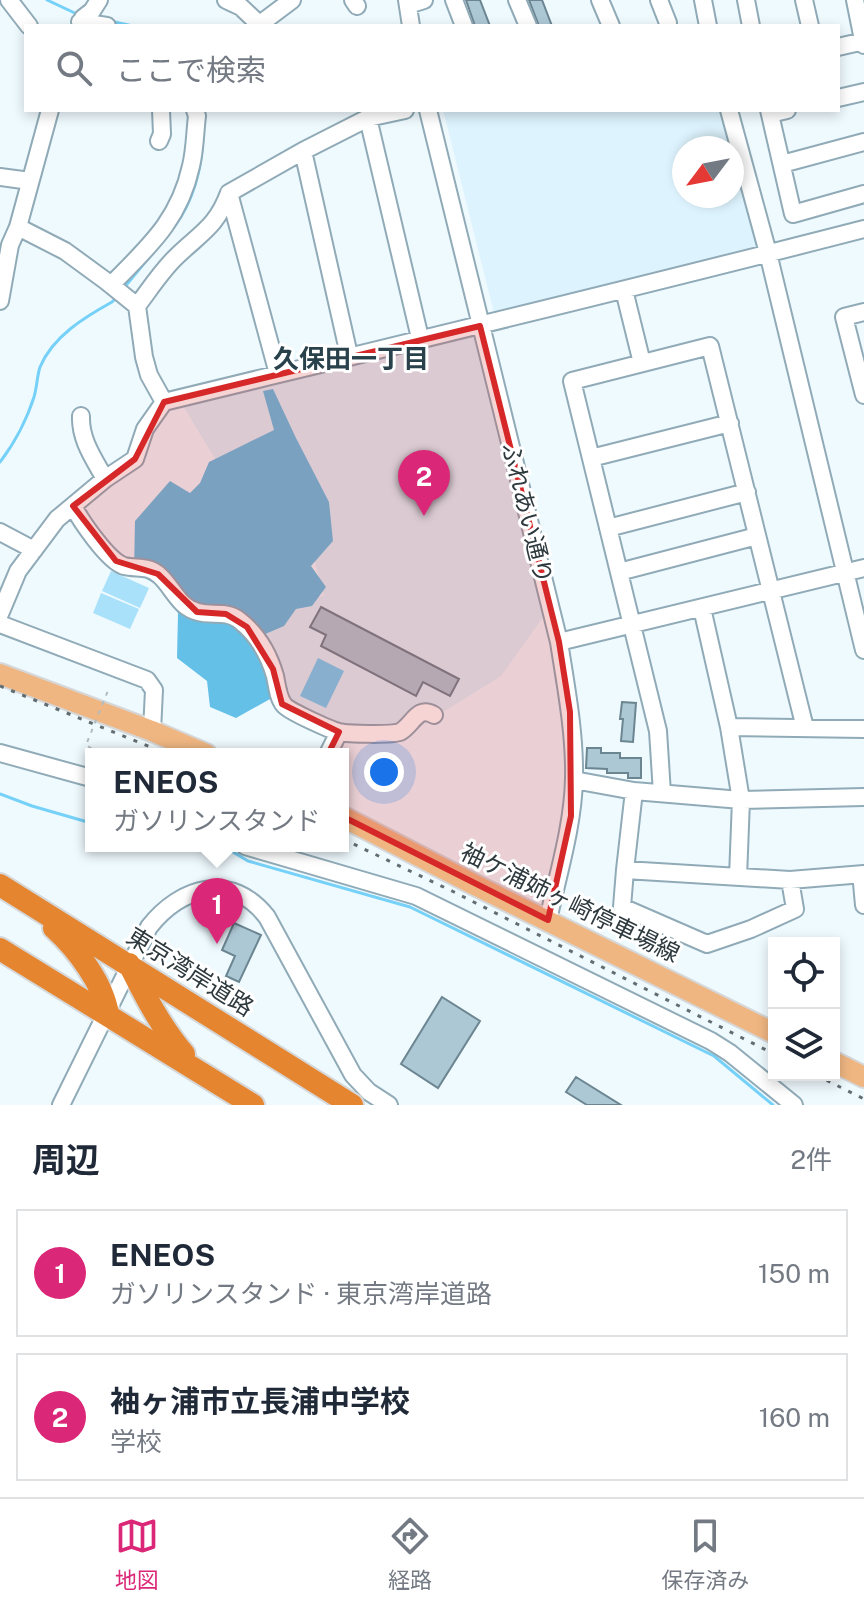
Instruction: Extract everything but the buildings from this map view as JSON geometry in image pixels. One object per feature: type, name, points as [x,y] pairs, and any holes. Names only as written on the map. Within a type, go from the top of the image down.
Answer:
[{"type":"highway","name":"東京湾岸道路","points":[[0,885],[352,1105]]},
{"type":"highway","points":[[0,885],[15,901],[51,926],[76,951],[105,998],[108,1014]]},
{"type":"highway","points":[[0,949],[253,1105]]},
{"type":"highway","points":[[129,964],[170,1038],[197,1070]]},
{"type":"main road","points":[[0,674],[192,748]]},
{"type":"main road","name":"袖ケ浦姉ヶ崎停車場線","points":[[349,820],[768,1030]]},
{"type":"main road","points":[[840,1065],[864,1077]]},
{"type":"street","points":[[9,0],[27,24]]},
{"type":"street","points":[[80,24],[99,0]]},
{"type":"street","points":[[226,0],[241,7],[259,24]]},
{"type":"street","points":[[261,24],[292,0]]},
{"type":"street","points":[[454,0],[463,24]]},
{"type":"street","points":[[517,0],[527,24]]},
{"type":"street","points":[[600,0],[610,24]]},
{"type":"street","points":[[659,0],[668,23]]},
{"type":"street","points":[[703,0],[708,24]]},
{"type":"street","points":[[746,0],[751,24]]},
{"type":"street","points":[[804,0],[810,24]]},
{"type":"street","points":[[840,47],[864,42],[855,0]]},
{"type":"street","points":[[411,24],[413,2]]},
{"type":"street","points":[[840,98],[864,92]]},
{"type":"street","points":[[0,301],[10,245],[18,227],[49,112]]},
{"type":"street","points":[[159,141],[162,134],[161,112]]},
{"type":"street","points":[[111,285],[169,222],[181,200],[192,165],[196,112]]},
{"type":"street","points":[[137,306],[175,257],[201,237],[221,214],[229,193],[368,118],[396,112]]},
{"type":"street","name":"ふれあい通り","points":[[428,112],[559,642],[570,712],[574,780],[571,816],[548,920]]},
{"type":"street","points":[[730,112],[768,253],[864,650]]},
{"type":"street","points":[[775,112],[793,214],[864,194]]},
{"type":"street","points":[[368,118],[420,338]]},
{"type":"street","points":[[782,164],[864,142]]},
{"type":"street","points":[[303,151],[349,355]]},
{"type":"street","points":[[0,177],[30,181]]},
{"type":"street","points":[[229,193],[278,374]]},
{"type":"street","points":[[18,227],[65,251],[137,306],[149,375],[164,402]]},
{"type":"street","points":[[0,614],[18,571],[57,519],[105,479],[135,459],[145,429],[164,402],[864,229]]},
{"type":"street","points":[[624,290],[642,363]]},
{"type":"street","points":[[864,312],[844,317],[864,395]]},
{"type":"street","points":[[662,793],[658,731],[572,381],[710,346],[805,728]]},
{"type":"street","points":[[81,416],[87,446],[105,479]]},
{"type":"street","points":[[591,458],[730,423]]},
{"type":"street","points":[[608,528],[747,492]]},
{"type":"street","points":[[73,506],[78,517],[116,561],[125,566],[150,569],[158,574],[180,602],[197,612],[226,614],[236,618],[259,641],[273,669],[282,704],[289,710],[339,732],[382,734],[399,732],[422,712],[428,711],[434,715]]},
{"type":"street","points":[[0,532],[34,550]]},
{"type":"street","points":[[619,572],[757,536]]},
{"type":"street","points":[[559,642],[864,568]]},
{"type":"street","points":[[702,608],[729,727],[741,800],[738,877]]},
{"type":"street","points":[[0,624],[147,680],[154,690],[152,731]]},
{"type":"street","points":[[729,727],[864,729]]},
{"type":"street","points":[[331,748],[339,732]]},
{"type":"street","points":[[0,753],[85,776]]},
{"type":"street","points":[[574,780],[634,791],[741,800],[864,797]]},
{"type":"street","points":[[634,791],[622,907],[707,944],[795,909],[790,880]]},
{"type":"street","points":[[266,852],[416,896],[711,1041],[794,1105]]},
{"type":"street","points":[[625,870],[790,880],[864,874],[864,905]]},
{"type":"street","points":[[61,1105],[149,927],[171,904],[197,891],[211,890],[244,895],[267,917],[353,1075],[369,1092],[389,1105]]},
{"type":"path","points":[[91,748],[86,745],[109,688]]},
{"type":"highlighted area","points":[[480,326],[559,642],[570,712],[571,816],[548,920],[306,798],[339,732],[282,704],[273,669],[247,627],[226,614],[197,612],[158,574],[116,561],[73,506],[135,459],[164,402]]},
{"type":"shaded area","points":[[444,112],[724,112],[730,136],[672,136],[672,208],[744,208],[744,185],[762,249],[495,317]]},
{"type":"shaded area","points":[[476,332],[544,616],[501,676],[440,714],[420,704],[398,727],[339,726],[290,702],[280,685],[271,644],[257,624],[324,595],[278,429],[215,459],[182,404]]},
{"type":"shaded area","points":[[273,389],[329,502],[333,541],[311,566],[326,587],[312,606],[296,609],[284,626],[263,635],[288,689],[236,718],[210,707],[207,681],[177,658],[178,613],[159,586],[134,572],[135,521],[170,481],[190,493],[200,483],[209,462],[274,430],[263,391]]},
{"type":"shaded area","points":[[111,571],[149,588],[140,608],[102,591]]},
{"type":"shaded area","points":[[101,593],[139,609],[130,629],[93,613]]},
{"type":"shaded area","points":[[318,658],[344,671],[326,708],[300,696]]},
{"type":"waterway","points":[[47,0],[79,15]]},
{"type":"waterway","points":[[110,21],[124,24]]},
{"type":"waterway","points":[[174,227],[195,185],[203,137]]},
{"type":"waterway","points":[[123,289],[151,255]]},
{"type":"waterway","points":[[0,462],[28,414],[40,367],[53,346],[71,328],[116,298]]},
{"type":"waterway","points":[[0,794],[85,821]]},
{"type":"waterway","points":[[233,852],[248,861],[410,907],[714,1056],[773,1105]]},
{"type":"railway","points":[[0,686],[153,748]]},
{"type":"railway","points":[[349,842],[768,1051]]},
{"type":"railway","points":[[828,1081],[864,1099]]},
{"type":"place","name":"袖ヶ浦市立長浦中学校","points":[[424,516]]},
{"type":"place","name":"ENEOS","points":[[217,944]]},
{"type":"district","name":"久保田一丁目","points":[[351,359]]}]
